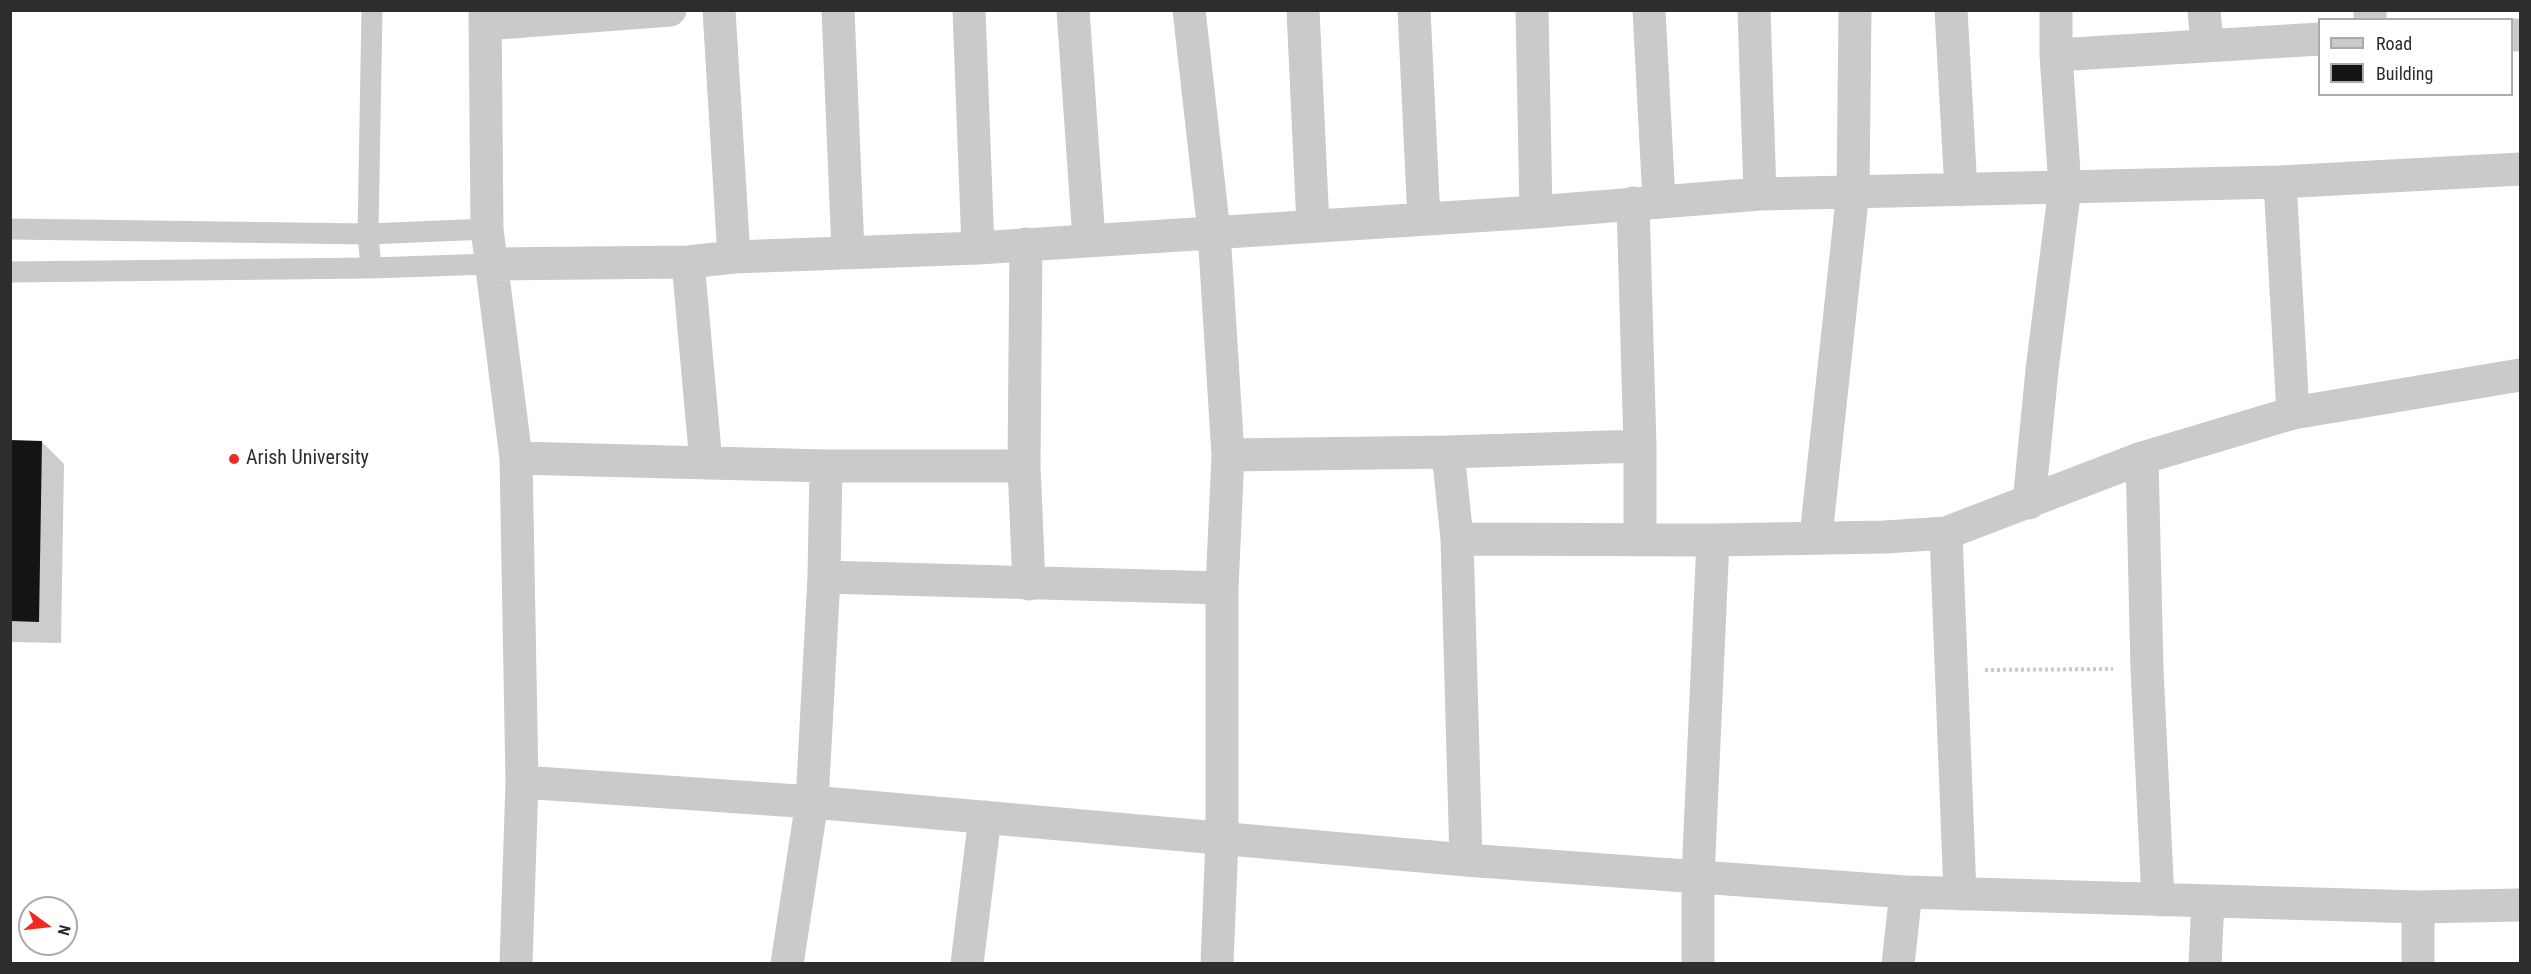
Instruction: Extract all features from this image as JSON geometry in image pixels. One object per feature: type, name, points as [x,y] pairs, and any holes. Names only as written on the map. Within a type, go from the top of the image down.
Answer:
[{"type":"street","points":[[516,963],[522,782],[516,458],[487,229],[485,17],[670,10]]},
{"type":"street","points":[[719,10],[734,257]]},
{"type":"street","points":[[838,10],[848,252]]},
{"type":"street","points":[[969,10],[978,248]]},
{"type":"street","points":[[1073,10],[1089,240]]},
{"type":"street","points":[[1189,10],[1214,232],[1228,454],[1222,588],[1222,839],[1217,963]]},
{"type":"street","points":[[1304,10],[1313,226]]},
{"type":"street","points":[[1414,10],[1424,219]]},
{"type":"street","points":[[1532,10],[1536,212]]},
{"type":"street","points":[[1640,540],[1649,10]]},
{"type":"street","points":[[1754,10],[1760,194]]},
{"type":"street","points":[[1816,536],[1853,191],[1855,10]]},
{"type":"street","points":[[1951,10],[1961,190]]},
{"type":"street","points":[[2030,503],[2042,370],[2064,186],[2056,55],[2056,10]]},
{"type":"street","points":[[2204,10],[2206,45]]},
{"type":"street","points":[[2056,55],[2318,39]]},
{"type":"street","points":[[490,264],[688,262],[734,257],[978,248],[1536,212],[1760,194],[2280,182],[2520,169]]},
{"type":"street","points":[[2280,182],[2293,413]]},
{"type":"street","points":[[1026,244],[1024,466],[1029,584]]},
{"type":"street","points":[[688,262],[706,464]]},
{"type":"street","points":[[1457,539],[1713,540],[1816,536],[1885,537],[1946,533],[2030,503],[2142,458],[2293,413],[2520,375]]},
{"type":"street","points":[[1228,454],[1448,452],[1640,446]]},
{"type":"street","points":[[1448,452],[1457,539],[1466,860]]},
{"type":"street","points":[[516,458],[825,466],[1024,466]]},
{"type":"street","points":[[2142,458],[2147,669],[2158,900]]},
{"type":"street","points":[[787,963],[813,802],[824,577],[825,466]]},
{"type":"street","points":[[1946,533],[1960,894]]},
{"type":"street","points":[[1698,963],[1698,877],[1713,540]]},
{"type":"street","points":[[824,577],[1222,588]]},
{"type":"street","points":[[522,782],[813,802],[1466,860],[1905,892],[2418,907],[2520,905]]},
{"type":"street","points":[[967,963],[985,818]]},
{"type":"street","points":[[1898,963],[1905,892]]},
{"type":"street","points":[[2205,963],[2208,902]]},
{"type":"street","points":[[2418,907],[2418,963]]},
{"type":"lane","points":[[371,268],[368,234],[372,10]]},
{"type":"lane","points":[[10,230],[368,234],[487,229]]},
{"type":"lane","points":[[10,272],[371,268],[490,264]]},
{"type":"path","points":[[1952,670],[2147,669]]},
{"type":"building","points":[[10,440],[42,441],[39,622],[10,621]]},
{"type":"place","name":"Arish University","points":[[234,459]]}]
